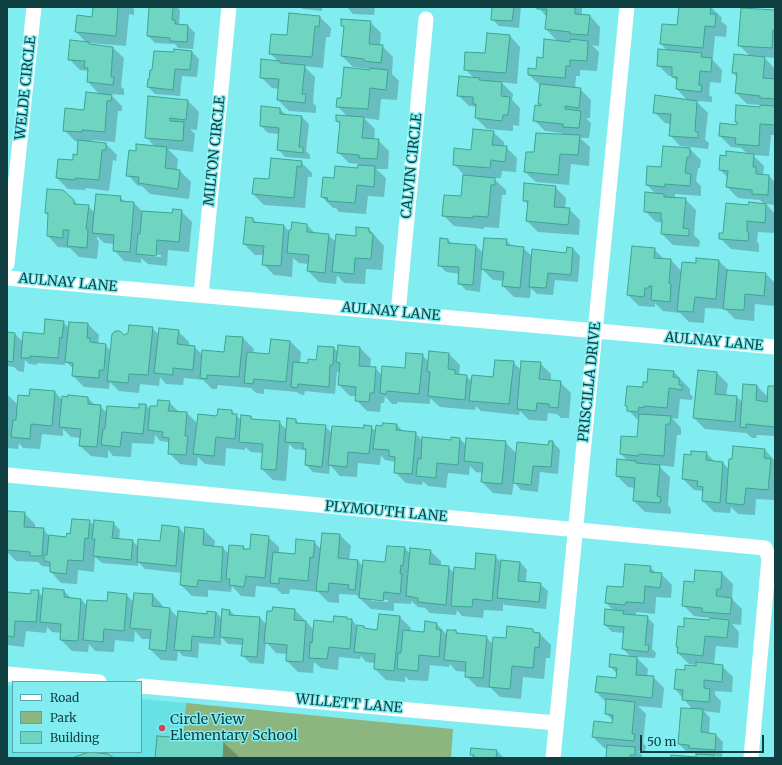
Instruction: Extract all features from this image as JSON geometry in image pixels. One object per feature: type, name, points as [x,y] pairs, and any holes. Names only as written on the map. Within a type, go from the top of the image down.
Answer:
[{"type":"street","name":"WELDE CIRCLE","points":[[7,264],[34,7]]},
{"type":"street","name":"MILTON CIRCLE","points":[[201,295],[229,7]]},
{"type":"street","name":"PRISCILLA DRIVE","points":[[553,758],[627,7]]},
{"type":"street","name":"CALVIN CIRCLE","points":[[398,313],[426,19]]},
{"type":"street","name":"AULNAY LANE","points":[[7,278],[775,347]]},
{"type":"street","name":"PLYMOUTH LANE","points":[[7,475],[765,548],[769,558],[751,758]]},
{"type":"street","points":[[7,674],[88,681]]},
{"type":"street","name":"WILLETT LANE","points":[[142,686],[556,723]]},
{"type":"shaded area","name":"Circle View Elementary School","points":[[7,686],[12,686],[12,753],[142,753],[142,699],[186,703],[181,758],[7,758]]},
{"type":"green space","points":[[186,703],[453,729],[451,758],[181,758]]},
{"type":"building","points":[[93,7],[118,7],[116,36],[75,32],[77,15],[92,17]]},
{"type":"building","points":[[149,7],[173,7],[172,20],[175,20],[175,24],[188,25],[187,42],[170,41],[170,38],[147,36]]},
{"type":"building","points":[[492,7],[514,7],[512,21],[491,20]]},
{"type":"building","points":[[537,7],[571,7],[575,8],[575,14],[590,15],[588,35],[570,34],[570,32],[545,29],[547,9],[537,9]]},
{"type":"building","points":[[679,7],[711,7],[710,14],[716,14],[715,27],[705,26],[703,48],[660,44],[662,24],[677,25]]},
{"type":"building","points":[[741,8],[775,10],[775,30],[773,30],[772,48],[738,46]]},
{"type":"building","points":[[289,13],[320,16],[319,27],[315,26],[312,57],[269,54],[271,34],[287,35]]},
{"type":"building","points":[[341,19],[371,21],[369,44],[383,45],[381,63],[341,56],[344,26],[341,26]]},
{"type":"building","points":[[487,33],[510,35],[506,73],[464,70],[465,52],[485,53]]},
{"type":"building","points":[[544,39],[570,42],[570,39],[588,41],[587,61],[570,60],[570,66],[566,66],[565,78],[528,75],[528,68],[536,69],[537,57],[543,58]]},
{"type":"building","points":[[70,40],[113,47],[111,77],[114,77],[113,85],[87,82],[88,68],[84,68],[85,61],[68,60]]},
{"type":"building","points":[[174,49],[192,51],[190,70],[175,69],[173,90],[147,87],[150,70],[152,70],[154,51],[174,52]]},
{"type":"building","points":[[658,49],[702,53],[701,57],[712,58],[711,72],[700,71],[699,85],[702,85],[701,92],[676,89],[677,77],[672,77],[672,67],[657,66]]},
{"type":"building","points":[[734,54],[765,57],[763,78],[775,79],[775,99],[760,98],[760,96],[735,93],[737,73],[732,73]]},
{"type":"building","points":[[261,59],[280,61],[280,63],[305,65],[302,94],[306,94],[305,103],[277,100],[279,79],[260,78]]},
{"type":"building","points":[[344,67],[370,70],[370,68],[388,70],[386,90],[370,88],[368,109],[336,107],[337,98],[341,98]]},
{"type":"building","points":[[459,76],[502,82],[501,96],[510,97],[508,115],[503,115],[502,121],[475,118],[476,104],[473,104],[473,97],[457,96]]},
{"type":"building","points":[[540,84],[581,88],[579,108],[565,106],[565,109],[581,111],[579,128],[563,127],[563,124],[533,121],[535,105],[541,106],[541,104],[538,104]]},
{"type":"building","points":[[86,92],[112,95],[111,101],[107,101],[105,132],[82,130],[82,132],[63,131],[65,108],[84,110]]},
{"type":"building","points":[[655,95],[697,101],[695,131],[698,132],[698,138],[669,136],[671,114],[653,113]]},
{"type":"building","points":[[148,96],[188,100],[186,120],[170,118],[170,121],[184,122],[183,141],[145,138]]},
{"type":"building","points":[[736,105],[760,107],[760,105],[775,106],[775,125],[760,124],[759,146],[735,144],[736,138],[719,136],[720,123],[737,125],[737,122],[735,122]]},
{"type":"building","points":[[261,106],[280,108],[280,114],[302,116],[299,147],[303,147],[303,153],[277,150],[279,128],[260,126]]},
{"type":"building","points":[[336,115],[364,117],[362,138],[379,139],[377,159],[359,158],[359,155],[337,153],[340,122],[336,121]]},
{"type":"building","points":[[473,129],[494,131],[492,145],[507,146],[505,162],[491,160],[490,168],[453,165],[454,148],[471,150]]},
{"type":"building","points":[[536,133],[580,135],[578,155],[560,154],[558,175],[524,172],[526,152],[534,152]]},
{"type":"building","points":[[78,140],[106,143],[106,150],[102,150],[99,180],[56,178],[58,159],[73,160],[73,154],[77,155]]},
{"type":"building","points":[[136,144],[167,147],[165,168],[180,170],[178,189],[138,183],[139,177],[126,176],[129,150],[136,151]]},
{"type":"building","points":[[663,146],[690,148],[690,157],[687,157],[685,173],[691,174],[690,186],[665,184],[665,187],[646,185],[647,166],[661,167]]},
{"type":"building","points":[[726,151],[754,154],[753,167],[756,167],[756,174],[769,175],[768,195],[752,194],[752,190],[726,187],[728,171],[719,170],[720,155],[726,156]]},
{"type":"building","points":[[271,158],[302,161],[301,167],[297,166],[294,198],[252,194],[254,178],[269,179]]},
{"type":"building","points":[[358,165],[375,166],[374,187],[357,185],[355,203],[327,201],[328,198],[321,197],[323,177],[334,178],[335,166],[357,168]]},
{"type":"building","points":[[463,175],[495,178],[495,185],[491,185],[488,217],[473,216],[473,218],[442,216],[444,195],[461,196]]},
{"type":"building","points":[[524,183],[556,186],[554,207],[570,208],[568,225],[526,221],[528,201],[523,201]]},
{"type":"building","points":[[47,189],[63,190],[74,200],[74,204],[89,205],[86,229],[88,229],[87,248],[67,246],[69,230],[63,230],[63,238],[47,236],[48,213],[45,213]]},
{"type":"building","points":[[645,192],[664,194],[664,197],[686,198],[683,228],[689,229],[689,236],[661,234],[661,213],[644,212]]},
{"type":"building","points":[[96,194],[121,196],[120,201],[134,202],[130,252],[113,251],[114,235],[92,233]]},
{"type":"building","points":[[749,202],[766,204],[765,223],[747,221],[747,232],[749,232],[748,241],[719,239],[719,233],[723,233],[726,203],[748,205]]},
{"type":"building","points":[[173,209],[182,210],[179,242],[157,240],[156,256],[136,254],[142,211],[172,213]]},
{"type":"building","points":[[246,217],[253,218],[253,222],[284,225],[281,266],[262,265],[264,246],[243,244]]},
{"type":"building","points":[[292,222],[307,224],[307,232],[329,234],[325,273],[307,271],[309,255],[287,253],[289,230],[291,230]]},
{"type":"building","points":[[356,227],[369,228],[369,232],[373,234],[371,259],[355,258],[354,274],[332,272],[336,234],[356,236]]},
{"type":"building","points":[[440,238],[448,239],[448,243],[476,245],[473,285],[458,284],[459,267],[438,266]]},
{"type":"building","points":[[484,238],[507,239],[506,245],[524,247],[520,288],[502,286],[504,272],[481,269]]},
{"type":"building","points":[[632,246],[655,248],[654,258],[671,259],[669,283],[671,284],[670,302],[651,300],[652,286],[645,288],[644,297],[627,295]]},
{"type":"building","points":[[567,247],[573,248],[571,275],[548,273],[546,288],[529,287],[532,249],[566,253]]},
{"type":"building","points":[[696,258],[719,260],[716,299],[695,297],[693,312],[677,311],[682,262],[696,263]]},
{"type":"building","points":[[727,270],[766,273],[764,296],[745,294],[744,310],[723,309]]},
{"type":"building","points":[[45,319],[64,321],[62,338],[60,337],[58,358],[30,356],[30,358],[21,358],[23,332],[44,334]]},
{"type":"building","points":[[69,322],[88,323],[87,338],[90,338],[90,342],[106,344],[104,370],[99,370],[99,378],[72,376],[73,363],[65,362]]},
{"type":"building","points":[[129,325],[153,327],[148,375],[129,374],[128,383],[107,381],[112,334],[115,331],[120,331],[124,335],[128,333]]},
{"type":"building","points":[[159,328],[179,330],[177,344],[195,346],[193,370],[173,368],[173,375],[154,373]]},
{"type":"building","points":[[7,332],[15,333],[13,362],[7,361]]},
{"type":"building","points":[[226,336],[243,337],[239,377],[207,375],[207,379],[200,378],[202,350],[224,352]]},
{"type":"building","points":[[271,339],[290,341],[286,382],[254,379],[253,384],[244,383],[247,352],[269,354]]},
{"type":"building","points":[[338,345],[360,347],[359,366],[376,367],[374,393],[370,393],[369,402],[355,401],[356,387],[338,385],[340,363],[336,362]]},
{"type":"building","points":[[318,346],[334,347],[333,365],[330,365],[329,387],[298,384],[297,388],[291,387],[293,362],[308,363],[308,359],[316,360]]},
{"type":"building","points":[[429,351],[449,353],[448,369],[455,370],[455,374],[467,375],[465,400],[428,396],[430,372],[427,371]]},
{"type":"building","points":[[406,353],[423,354],[419,394],[387,391],[386,394],[380,393],[382,366],[405,368]]},
{"type":"building","points":[[495,360],[514,361],[509,404],[469,401],[472,375],[493,377]]},
{"type":"building","points":[[521,361],[541,362],[539,379],[561,381],[558,408],[549,407],[549,404],[537,403],[536,411],[517,409]]},
{"type":"building","points":[[648,369],[674,371],[673,377],[679,378],[679,385],[682,385],[682,390],[669,388],[667,408],[644,406],[644,408],[639,407],[638,412],[627,411],[627,406],[625,406],[627,386],[643,387],[643,382],[647,382]]},
{"type":"building","points":[[698,370],[717,372],[715,394],[737,396],[735,422],[693,418]]},
{"type":"building","points":[[743,384],[757,385],[756,400],[767,402],[768,386],[775,386],[775,427],[746,424],[746,428],[740,427]]},
{"type":"building","points":[[30,389],[55,391],[52,426],[31,424],[30,439],[11,437],[13,420],[16,420],[18,395],[29,396]]},
{"type":"building","points":[[68,395],[88,397],[88,404],[101,405],[97,447],[79,446],[81,429],[59,427],[62,396],[68,397]]},
{"type":"building","points":[[158,400],[170,401],[168,411],[187,412],[185,436],[188,436],[186,455],[168,454],[169,438],[162,437],[163,432],[148,430],[150,406],[157,406]]},
{"type":"building","points":[[139,404],[146,404],[143,434],[122,432],[120,447],[101,445],[103,429],[105,429],[107,406],[139,408]]},
{"type":"building","points":[[218,409],[232,410],[232,414],[237,414],[235,439],[216,437],[214,456],[193,454],[198,414],[217,416]]},
{"type":"building","points":[[639,414],[671,416],[670,424],[666,424],[664,456],[620,454],[621,436],[637,437]]},
{"type":"building","points":[[241,415],[251,416],[251,419],[280,421],[276,470],[261,469],[263,444],[239,442]]},
{"type":"building","points":[[287,418],[296,419],[296,423],[326,425],[322,467],[305,465],[306,449],[303,449],[303,443],[285,442]]},
{"type":"building","points":[[383,423],[397,424],[396,430],[416,432],[412,474],[394,473],[395,457],[389,456],[389,450],[373,449],[376,425],[382,426]]},
{"type":"building","points":[[364,425],[372,426],[369,454],[348,452],[347,467],[328,465],[332,426],[364,428]]},
{"type":"building","points":[[422,437],[451,440],[451,437],[460,438],[458,465],[437,463],[436,478],[416,476],[418,458],[421,459]]},
{"type":"building","points":[[466,438],[506,441],[502,484],[481,482],[483,463],[464,461]]},
{"type":"building","points":[[549,441],[553,441],[551,467],[533,466],[531,485],[513,483],[517,442],[548,445]]},
{"type":"building","points":[[733,446],[765,449],[764,458],[771,459],[768,490],[746,488],[744,505],[726,503],[729,459],[732,459]]},
{"type":"building","points":[[691,451],[707,452],[706,460],[723,462],[720,503],[702,501],[703,487],[697,486],[698,481],[682,479],[684,454],[691,455]]},
{"type":"building","points":[[617,459],[636,461],[636,463],[660,465],[657,496],[661,497],[660,503],[633,501],[635,478],[616,476]]},
{"type":"building","points":[[7,511],[25,512],[24,527],[44,528],[42,556],[30,556],[30,552],[7,550]]},
{"type":"building","points":[[72,519],[90,520],[88,539],[85,538],[83,561],[68,560],[66,574],[50,572],[50,562],[44,561],[44,555],[47,555],[49,535],[66,537],[67,533],[70,534]]},
{"type":"building","points":[[94,520],[114,522],[112,538],[133,540],[131,560],[93,556],[95,539],[92,539]]},
{"type":"building","points":[[162,525],[179,527],[176,566],[137,562],[138,539],[160,541]]},
{"type":"building","points":[[185,527],[204,529],[203,545],[223,547],[221,582],[198,580],[197,587],[180,585]]},
{"type":"building","points":[[322,533],[340,534],[338,558],[358,560],[355,590],[348,589],[349,585],[329,583],[328,592],[316,591]]},
{"type":"building","points":[[251,534],[269,536],[265,578],[246,576],[244,587],[229,585],[230,579],[226,579],[229,545],[244,546],[243,549],[250,549]]},
{"type":"building","points":[[296,539],[315,541],[313,558],[310,557],[308,581],[279,578],[279,584],[270,583],[273,552],[295,554]]},
{"type":"building","points":[[387,546],[405,547],[403,566],[401,565],[400,574],[402,574],[400,594],[384,592],[383,601],[359,598],[363,560],[385,562]]},
{"type":"building","points":[[410,548],[431,550],[429,564],[449,566],[446,605],[418,602],[418,598],[406,596]]},
{"type":"building","points":[[476,553],[496,555],[492,601],[473,599],[472,607],[451,606],[454,567],[475,569]]},
{"type":"building","points":[[501,560],[520,562],[518,581],[541,583],[539,602],[497,598]]},
{"type":"building","points":[[625,564],[651,566],[650,572],[662,573],[660,588],[645,586],[644,603],[626,602],[625,605],[605,603],[607,586],[623,587]]},
{"type":"building","points":[[695,570],[722,572],[721,589],[717,589],[716,596],[732,598],[730,614],[702,612],[702,608],[682,606],[684,581],[694,582]]},
{"type":"building","points":[[43,588],[64,590],[64,597],[81,599],[78,641],[60,640],[61,624],[40,622]]},
{"type":"building","points":[[31,590],[39,590],[36,622],[15,621],[14,637],[7,636],[7,592],[31,594]]},
{"type":"building","points":[[108,592],[127,594],[124,631],[104,629],[103,642],[83,640],[87,600],[107,601]]},
{"type":"building","points":[[134,593],[153,594],[152,606],[170,608],[166,651],[149,649],[151,630],[130,628]]},
{"type":"building","points":[[273,607],[295,609],[294,620],[306,621],[303,662],[286,661],[287,645],[264,643],[267,611],[272,611]]},
{"type":"building","points":[[222,609],[230,610],[229,615],[260,617],[257,657],[241,656],[243,639],[220,637]]},
{"type":"building","points":[[605,609],[624,611],[623,614],[648,616],[645,645],[649,645],[648,652],[622,649],[624,627],[604,625]]},
{"type":"building","points":[[178,611],[207,614],[207,611],[216,612],[214,638],[192,636],[191,651],[174,650]]},
{"type":"building","points":[[379,614],[400,616],[394,671],[374,669],[375,654],[354,652],[357,625],[364,626],[364,628],[377,630]]},
{"type":"building","points":[[334,616],[352,619],[350,649],[329,647],[327,659],[309,658],[314,620],[333,622]]},
{"type":"building","points":[[684,618],[729,620],[727,638],[705,636],[703,656],[677,653],[678,647],[676,647],[678,626],[684,627]]},
{"type":"building","points":[[425,621],[437,623],[436,629],[441,630],[439,657],[419,655],[418,671],[397,669],[398,653],[401,653],[403,630],[424,632]]},
{"type":"building","points":[[507,626],[533,629],[533,632],[540,633],[539,648],[535,647],[533,668],[512,666],[510,689],[489,687],[493,637],[506,638]]},
{"type":"building","points":[[447,630],[456,630],[456,633],[487,636],[483,678],[465,677],[466,662],[444,660]]},
{"type":"building","points":[[610,654],[637,657],[636,675],[654,676],[652,698],[595,692],[597,676],[616,678],[617,668],[609,667]]},
{"type":"building","points":[[696,662],[723,665],[722,682],[704,680],[704,688],[710,689],[709,702],[682,700],[683,690],[674,689],[676,669],[685,670],[685,665],[696,666]]},
{"type":"building","points":[[606,699],[635,702],[632,734],[635,734],[634,741],[592,737],[594,721],[612,723],[613,715],[605,714]]},
{"type":"building","points":[[681,708],[703,709],[701,732],[716,734],[715,750],[689,748],[689,745],[678,744]]},
{"type":"building","points":[[157,736],[224,741],[223,758],[155,758]]},
{"type":"building","points":[[607,745],[635,747],[635,755],[630,755],[630,758],[606,758]]},
{"type":"building","points":[[471,748],[497,750],[496,758],[474,758],[474,755],[470,755]]},
{"type":"building","points":[[86,753],[98,753],[108,754],[114,758],[72,758]]},
{"type":"building","points":[[696,754],[714,755],[714,758],[671,758],[671,755],[696,757]]},
{"type":"place","name":"Circle View Elementary School","points":[[162,728]]}]
